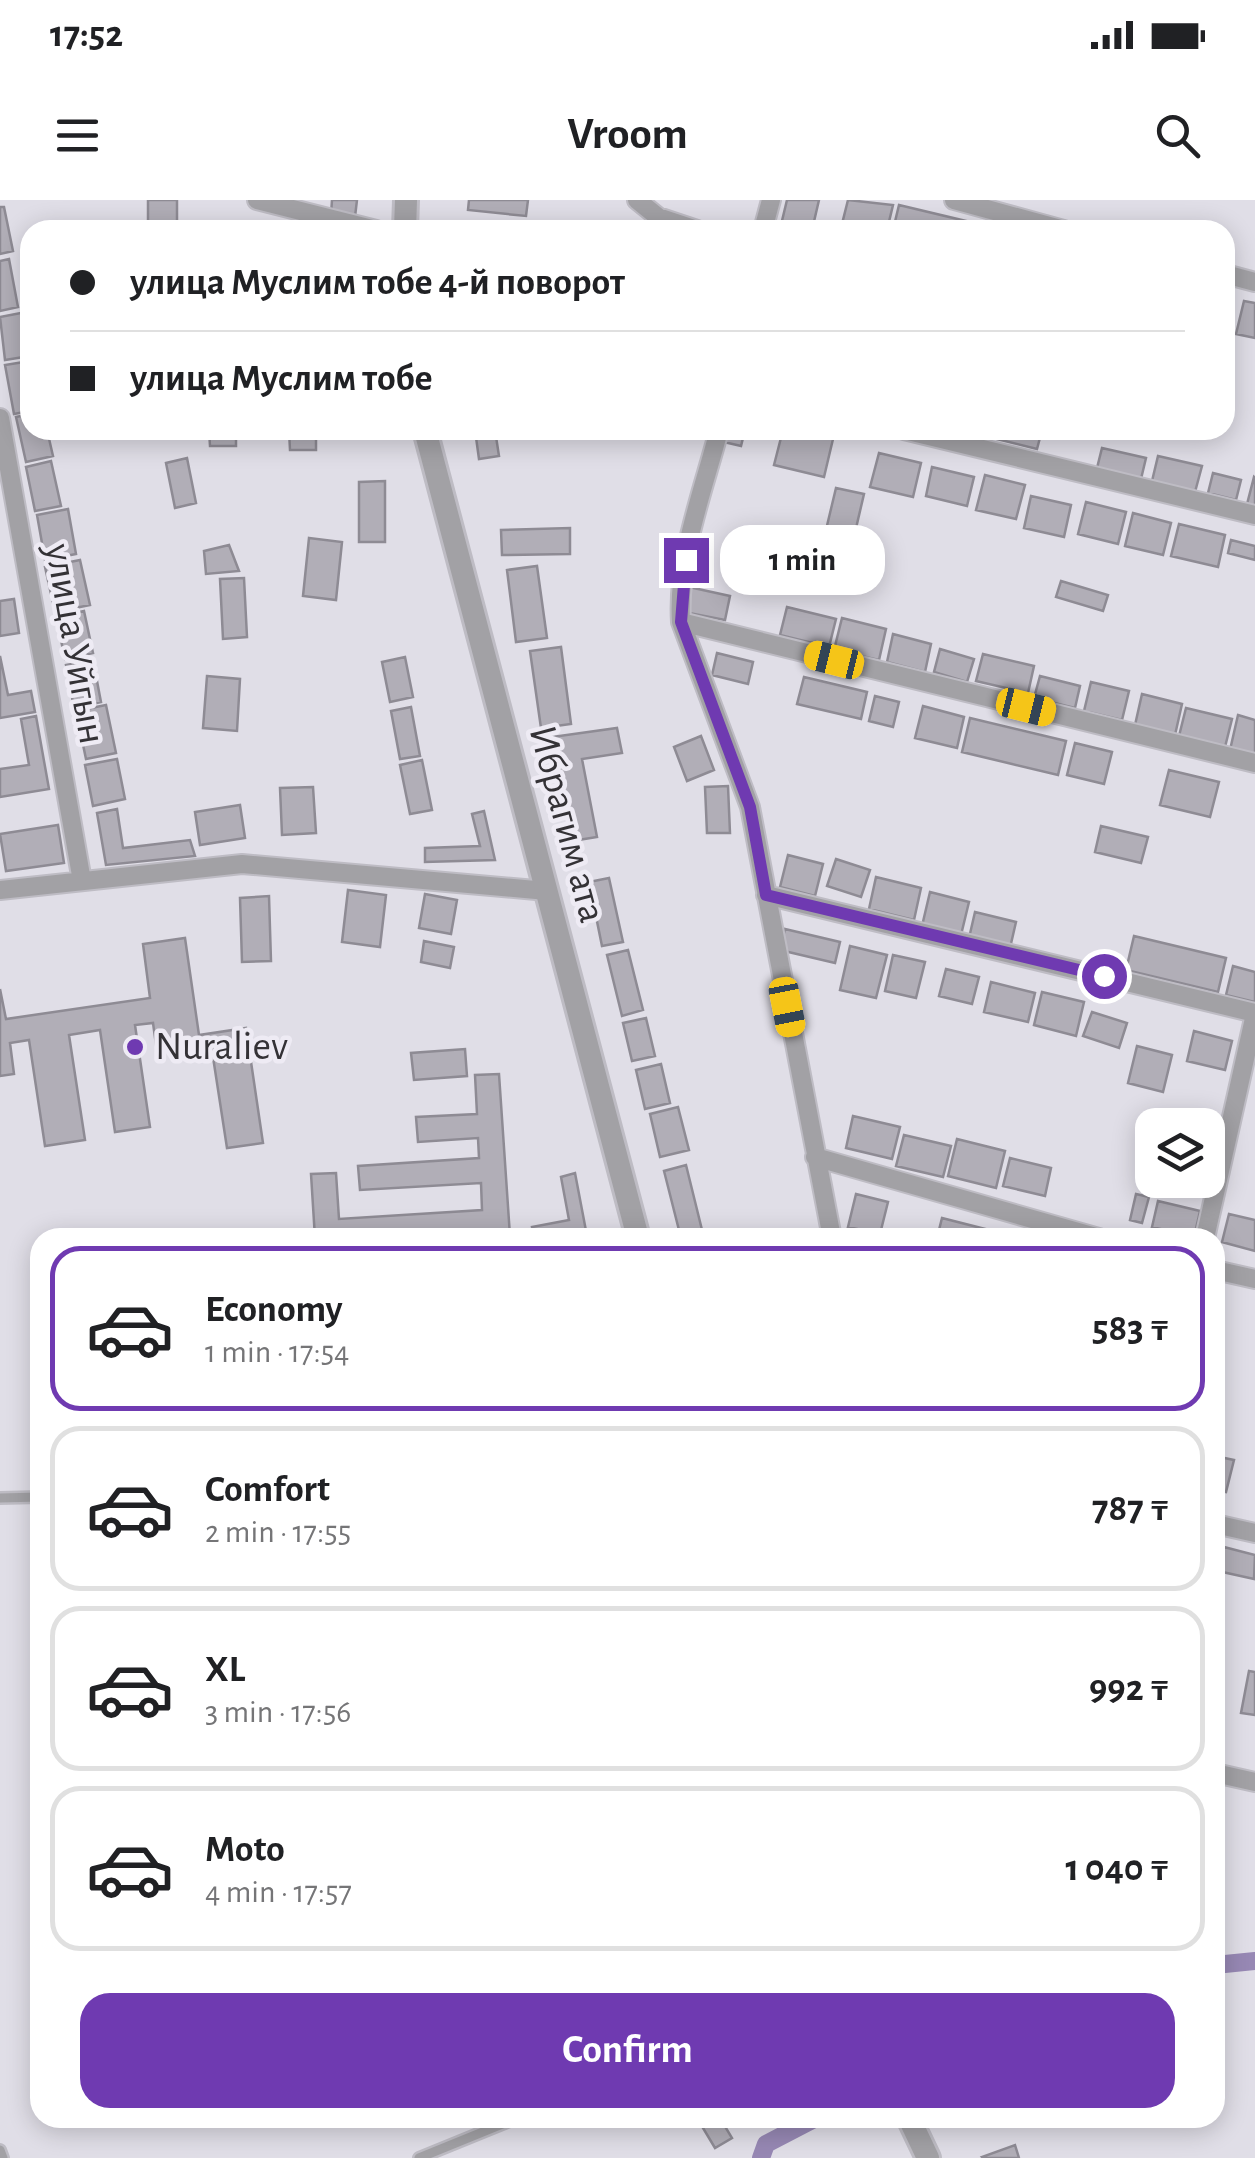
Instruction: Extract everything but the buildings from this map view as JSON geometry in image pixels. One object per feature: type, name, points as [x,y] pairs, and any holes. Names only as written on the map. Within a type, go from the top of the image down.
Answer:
[{"type":"street","points":[[257,200],[336,220]]},
{"type":"street","points":[[637,200],[667,220]]},
{"type":"street","points":[[954,200],[1027,220]]},
{"type":"street","name":"улица Уйгын","points":[[0,418],[82,882]]},
{"type":"street","name":"Ибрагим ата","points":[[427,440],[438,494],[548,891],[635,1228]]},
{"type":"street","points":[[716,440],[686,560],[681,622],[750,807],[830,1228]]},
{"type":"street","points":[[945,440],[1255,515]]},
{"type":"street","points":[[681,622],[1255,764]]},
{"type":"street","points":[[0,890],[242,864],[548,891]]},
{"type":"street","points":[[766,895],[1255,1013],[1207,1228]]},
{"type":"street","points":[[815,1157],[1064,1228]]},
{"type":"street","points":[[1225,1272],[1255,1279]]},
{"type":"street","points":[[1225,1526],[1255,1533]]},
{"type":"street","points":[[1225,1775],[1255,1782]]},
{"type":"street","points":[[914,2128],[928,2158]]},
{"type":"lane","points":[[0,1498],[30,1497]]},
{"type":"lane","points":[[418,2158],[492,2128]]},
{"type":"lane","points":[[0,2150],[3,2158]]},
{"type":"waterway","points":[[1225,1964],[1255,1961]]},
{"type":"waterway","points":[[761,2158],[766,2144],[797,2128]]},
{"type":"place","name":"Nuraliev","points":[[135,1047]]},
{"type":"route","points":[[686,560],[680,594],[681,622],[736,762],[750,807],[766,895],[1104,976]]}]
